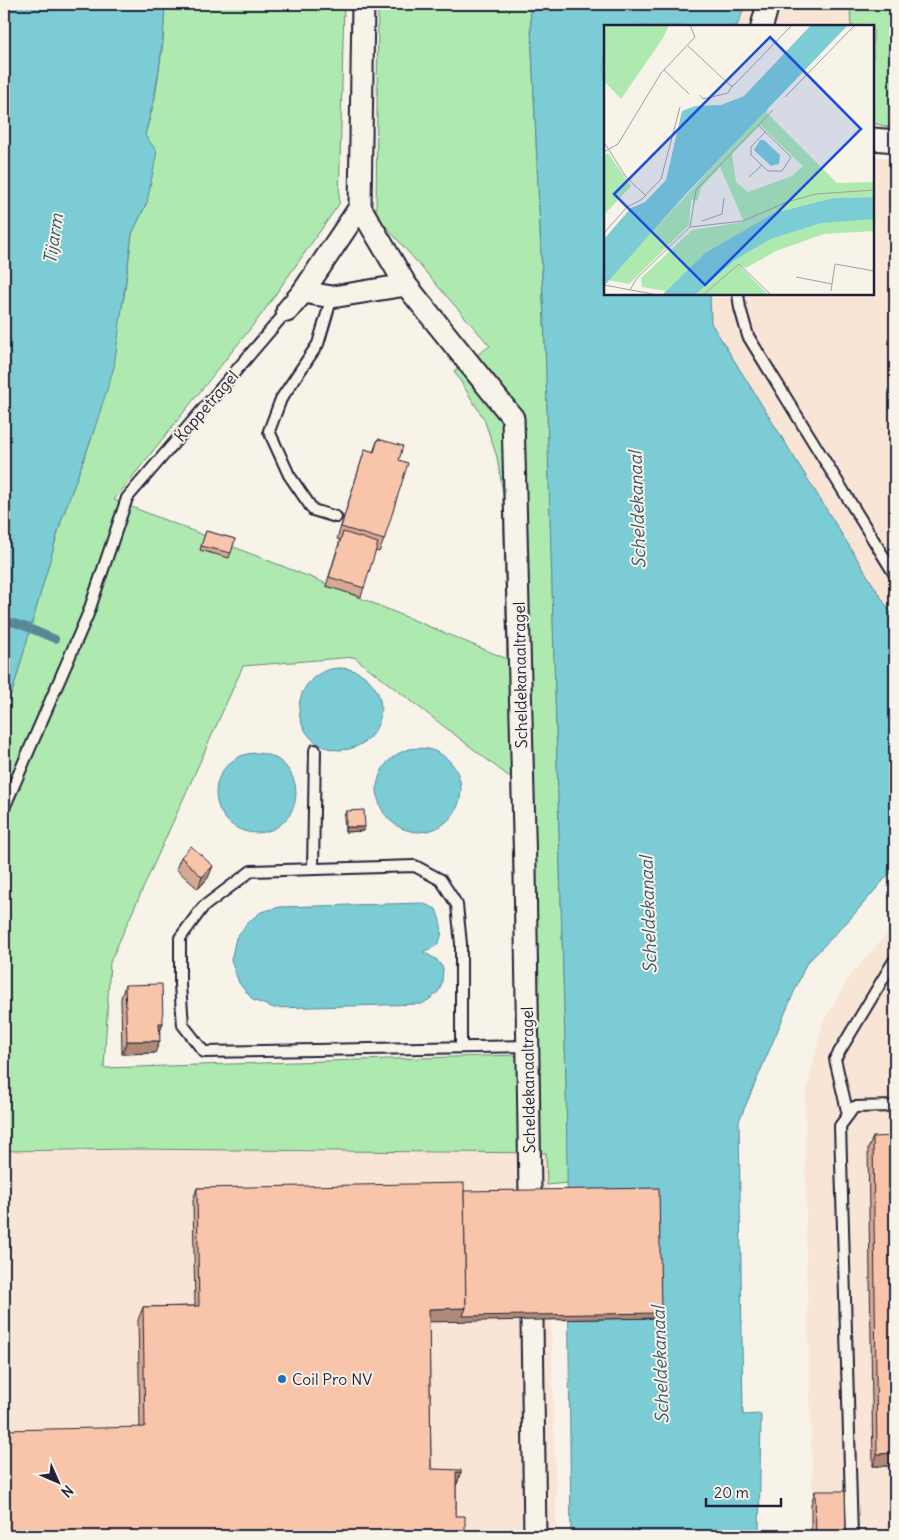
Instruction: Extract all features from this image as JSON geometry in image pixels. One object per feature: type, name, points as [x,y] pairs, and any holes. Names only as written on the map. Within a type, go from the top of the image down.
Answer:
[{"type":"street","points":[[360,207],[363,4]]},
{"type":"street","points":[[762,25],[768,4]]},
{"type":"street","points":[[874,139],[895,141]]},
{"type":"street","name":"Scheldekanaaltragel","points":[[360,207],[406,285],[513,418],[530,1194]]},
{"type":"street","name":"Kappetragel","points":[[287,312],[303,292],[360,207]]},
{"type":"street","points":[[303,292],[332,297],[406,285]]},
{"type":"street","points":[[532,1320],[535,1536]]},
{"type":"lane","points":[[738,295],[748,336],[895,575]]},
{"type":"lane","points":[[332,297],[318,344],[281,399],[269,431],[289,475],[313,510],[336,517]]},
{"type":"lane","name":"Kappetragel","points":[[4,808],[88,614],[127,498],[287,312]]},
{"type":"lane","points":[[313,869],[315,750]]},
{"type":"lane","points":[[461,1047],[461,944],[458,906],[441,880],[415,866],[250,871],[203,907],[180,938],[180,985],[183,1025],[204,1052],[528,1046]]},
{"type":"lane","points":[[848,1115],[835,1059],[895,959]]},
{"type":"lane","points":[[852,1536],[840,1126],[854,1107],[895,1106]]},
{"type":"shaded area","points":[[743,4],[850,4],[851,25],[737,25],[743,11]]},
{"type":"shaded area","points":[[874,155],[895,160],[895,620],[711,323],[710,295],[874,295]]},
{"type":"shaded area","points":[[895,924],[895,1536],[814,1536],[806,1253],[805,1098],[823,1022],[850,976]]},
{"type":"shaded area","points":[[132,1149],[546,1153],[557,1536],[4,1536],[4,1151]]},
{"type":"green space","points":[[165,4],[344,4],[339,204],[261,315],[114,500],[315,579],[507,659],[503,493],[497,457],[484,419],[454,371],[490,346],[376,215],[378,4],[530,4],[546,367],[568,1183],[547,1185],[546,1153],[132,1149],[4,1151],[4,703],[12,693],[62,518],[92,437],[124,297],[132,234],[147,202],[145,135],[155,99],[163,42]],"holes":[[[354,657],[511,778],[517,1055],[104,1068],[110,962],[243,666]]]},
{"type":"green space","points":[[850,4],[895,4],[895,129],[874,123],[874,25],[851,25]]},
{"type":"water","name":"Tijarm","points":[[4,4],[165,4],[159,70],[145,135],[157,152],[147,202],[132,234],[114,367],[92,437],[62,518],[12,693],[4,703]]},
{"type":"water","name":"Scheldekanaal","points":[[530,4],[743,4],[743,11],[737,25],[604,25],[604,295],[710,295],[711,323],[895,620],[895,867],[849,920],[806,964],[739,1121],[743,1415],[761,1414],[759,1536],[571,1536],[566,1078],[545,342]]},
{"type":"water","points":[[332,668],[348,668],[363,675],[374,686],[381,701],[378,725],[369,738],[348,750],[332,750],[317,743],[306,732],[299,717],[299,701],[306,686],[317,675]]},
{"type":"water","points":[[419,748],[442,755],[454,767],[461,790],[454,813],[442,825],[419,832],[396,825],[384,813],[377,790],[384,767],[396,755]]},
{"type":"water","points":[[248,753],[264,753],[285,764],[296,785],[296,801],[285,822],[264,833],[248,833],[234,827],[222,815],[216,801],[216,785],[222,771],[234,759]]},
{"type":"water","points":[[422,903],[436,909],[441,929],[438,943],[423,952],[436,959],[443,968],[442,982],[439,990],[433,997],[422,1004],[274,1008],[253,1000],[239,983],[231,960],[236,938],[247,923],[261,912],[280,907]]},
{"type":"building","points":[[378,439],[403,446],[399,460],[408,463],[384,540],[341,527],[365,449],[374,452]]},
{"type":"building","points":[[206,531],[235,539],[231,553],[201,546]]},
{"type":"building","points":[[343,532],[378,543],[364,588],[329,577]]},
{"type":"building","points":[[364,810],[365,827],[346,827],[346,811]]},
{"type":"building","points":[[191,846],[213,866],[202,877],[181,857]]},
{"type":"building","points":[[162,984],[163,1023],[159,1023],[160,1041],[127,1041],[125,985]]},
{"type":"building","points":[[895,1136],[895,1453],[877,1454],[873,1137]]},
{"type":"building","name":"Coil Pro NV","points":[[464,1183],[466,1308],[429,1309],[431,1469],[461,1470],[461,1472],[456,1472],[456,1516],[465,1516],[465,1536],[4,1536],[4,1430],[145,1427],[143,1307],[199,1306],[197,1188]]},
{"type":"building","points":[[659,1188],[661,1313],[463,1316],[466,1308],[464,1191]]},
{"type":"building","points":[[815,1491],[845,1491],[846,1536],[816,1536]]},
{"type":"waterway","points":[[4,620],[55,639]]},
{"type":"place","name":"Coil Pro NV","points":[[282,1379]]}]
